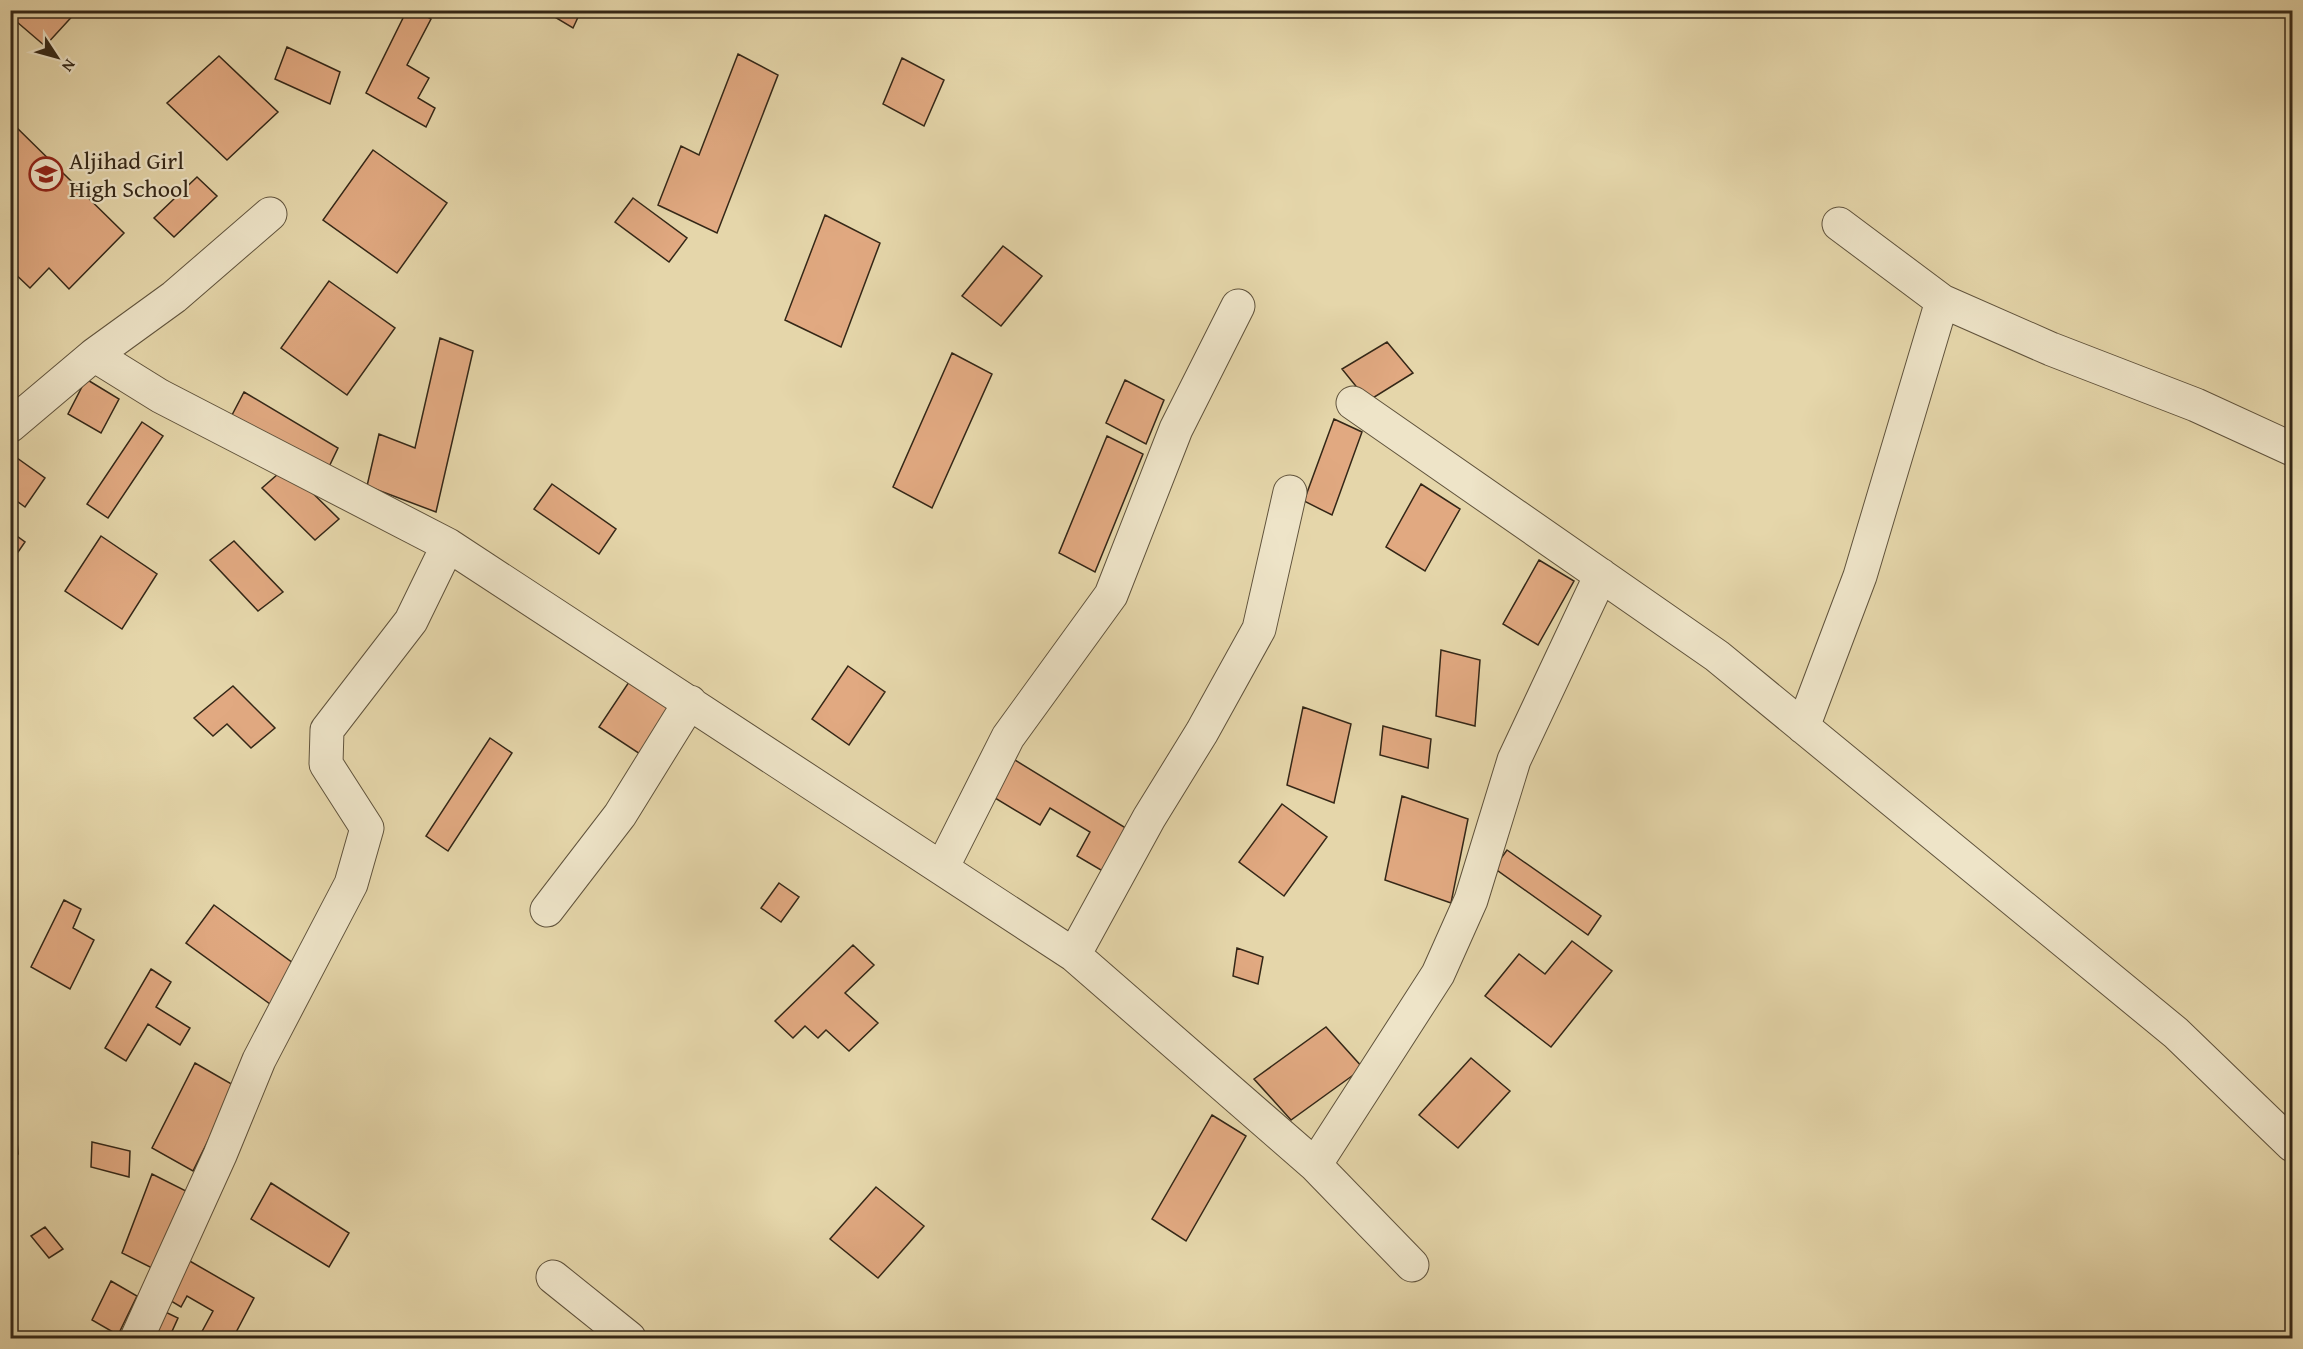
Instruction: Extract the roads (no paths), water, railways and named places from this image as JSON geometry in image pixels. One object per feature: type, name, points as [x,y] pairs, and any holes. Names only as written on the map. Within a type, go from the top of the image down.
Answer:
[{"type":"street","points":[[10,426],[94,355],[174,297],[270,214]]},
{"type":"street","points":[[1839,224],[1942,301],[2051,349],[2196,405],[2292,449]]},
{"type":"street","points":[[1803,727],[1860,576],[1942,301]]},
{"type":"street","points":[[942,868],[1008,737],[1111,595],[1176,429],[1239,306]]},
{"type":"street","points":[[94,355],[160,396],[448,544],[1074,955],[1315,1166],[1412,1264]]},
{"type":"street","points":[[1353,403],[1717,656],[2176,1033],[2292,1144]]},
{"type":"street","points":[[1074,955],[1149,818],[1202,732],[1259,629],[1290,492]]},
{"type":"street","points":[[137,1338],[220,1155],[259,1060],[351,884],[367,828],[327,764],[327,730],[411,621],[448,544]]},
{"type":"street","points":[[1315,1166],[1438,974],[1471,900],[1514,760],[1601,575]]},
{"type":"street","points":[[547,910],[620,815],[690,702]]},
{"type":"street","points":[[553,1277],[629,1338]]},
{"type":"place","name":"Aljihad Girl High School","points":[[46,174]]}]
